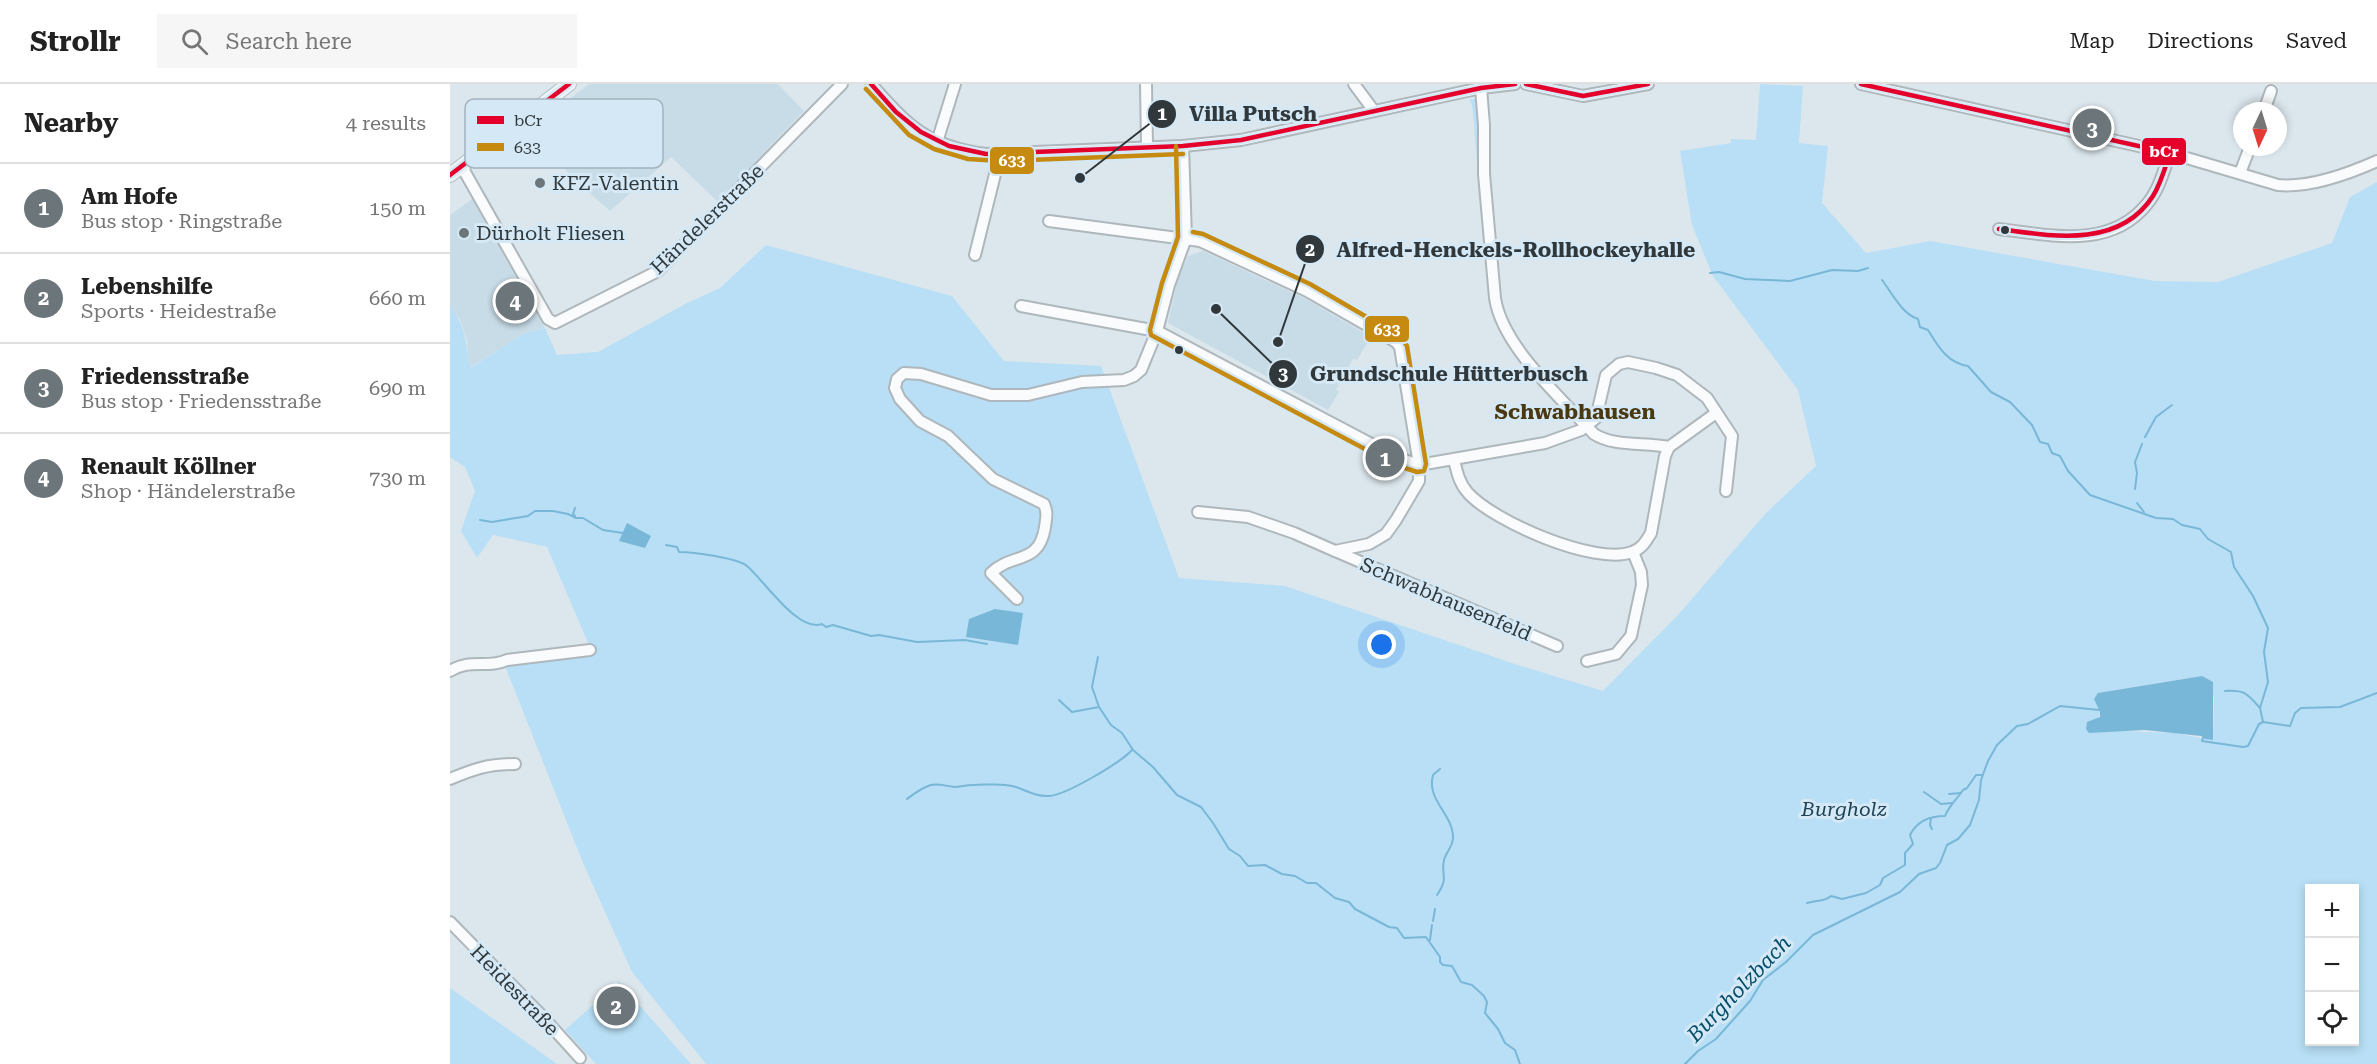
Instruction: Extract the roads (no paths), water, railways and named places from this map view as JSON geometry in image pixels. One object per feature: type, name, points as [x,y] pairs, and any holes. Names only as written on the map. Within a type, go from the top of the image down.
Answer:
[{"type":"main road","points":[[550,99],[569,84]]},
{"type":"main road","points":[[450,176],[465,165]]},
{"type":"street","name":"Händelerstraße","points":[[462,167],[548,319],[555,323],[658,272],[842,84]]},
{"type":"street","points":[[871,84],[914,129],[937,142],[969,152],[1000,154],[1183,146],[1241,140],[1483,86],[1515,84]]},
{"type":"street","points":[[937,142],[955,84]]},
{"type":"street","points":[[1146,84],[1147,146]]},
{"type":"street","points":[[1354,84],[1374,111]]},
{"type":"street","points":[[1526,84],[1583,96],[1648,84]]},
{"type":"street","points":[[1861,84],[2170,153],[2266,182],[2288,186],[2336,176],[2377,161]]},
{"type":"street","points":[[1483,86],[1484,174],[1497,310],[1506,333],[1521,353],[1594,434],[1606,439],[1669,447]]},
{"type":"street","points":[[2267,102],[2271,91]]},
{"type":"street","points":[[1017,599],[991,573],[1007,561],[1024,558],[1036,548],[1043,538],[1047,511],[1044,504],[993,479],[948,436],[920,421],[900,399],[895,388],[897,379],[904,373],[921,374],[991,395],[1028,395],[1082,382],[1124,380],[1134,376],[1141,370],[1157,331],[1169,285],[1186,238],[1183,146]]},
{"type":"street","points":[[2000,229],[2074,237],[2104,234],[2119,228],[2148,204],[2157,189],[2170,153]]},
{"type":"street","points":[[975,255],[1000,154]]},
{"type":"street","points":[[2240,173],[2247,156]]},
{"type":"street","points":[[1049,221],[1200,241],[1307,291],[1396,342],[1400,347],[1419,465]]},
{"type":"street","points":[[1021,306],[1157,331],[1396,457],[1419,465],[1545,443],[1587,426],[1596,418],[1606,375],[1619,364],[1628,362],[1677,375],[1707,398],[1732,436],[1726,491]]},
{"type":"street","points":[[1454,460],[1458,480],[1467,493],[1479,503],[1528,531],[1552,542],[1593,552],[1612,554],[1633,552],[1645,544],[1651,533],[1665,456],[1669,447],[1716,413]]},
{"type":"street","name":"Schwabhausenfeld","points":[[1335,551],[1369,544],[1386,534],[1419,481],[1419,465]]},
{"type":"street","name":"Schwabhausenfeld","points":[[1197,512],[1248,517],[1294,533],[1557,646]]},
{"type":"street","points":[[1587,661],[1616,654],[1631,636],[1642,585],[1641,572],[1633,552]]},
{"type":"street","points":[[450,671],[467,663],[500,664],[507,660],[590,650]]},
{"type":"street","points":[[450,779],[480,766],[515,765]]},
{"type":"street","name":"Heidestraße","points":[[450,922],[580,1058]]},
{"type":"waterway","points":[[1710,273],[1719,272],[1745,279],[1790,281],[1832,270],[1858,271],[1868,268]]},
{"type":"waterway","points":[[1882,280],[1902,308],[1918,319],[1920,327],[1928,330],[1949,358],[1968,366],[1991,392],[2010,402],[2032,425],[2040,442],[2048,444],[2052,453],[2060,456],[2068,471],[2090,495],[2156,518],[2173,519],[2182,525],[2200,529],[2208,539],[2231,552],[2234,567],[2253,596],[2268,628],[2264,652],[2268,682],[2260,708],[2263,722]]},
{"type":"waterway","points":[[2145,437],[2156,417],[2172,405]]},
{"type":"waterway","points":[[2135,489],[2137,473],[2135,462],[2142,444]]},
{"type":"waterway","points":[[2137,503],[2144,512]]},
{"type":"waterway","points":[[575,508],[573,514],[575,516]]},
{"type":"waterway","points":[[480,520],[492,522],[528,516],[535,511],[553,511],[583,518],[603,530],[623,533]]},
{"type":"waterway","points":[[666,545],[677,547],[679,552],[715,556],[742,563],[792,613],[802,621],[813,625],[822,624],[826,627],[833,625],[871,636],[879,635],[917,642],[965,640],[987,644]]},
{"type":"waterway","points":[[1098,657],[1092,687],[1099,707]]},
{"type":"waterway","points":[[2225,691],[2245,694],[2260,708]]},
{"type":"waterway","name":"Burgholzbach","points":[[2203,738],[2202,741],[2248,746],[2259,724],[2263,722],[2290,726],[2295,713],[2301,708],[2340,707],[2377,693]]},
{"type":"waterway","points":[[1059,700],[1072,712],[1099,707],[1111,725],[1122,733],[1133,750],[1153,767],[1177,795],[1201,807],[1229,849],[1240,856],[1248,866],[1265,865],[1307,883],[1316,883],[1335,898],[1349,902],[1355,909],[1389,927],[1397,928],[1404,938],[1426,937],[1440,957],[1440,962],[1443,965],[1452,966],[1461,982],[1472,985],[1484,996],[1487,1002],[1485,1013],[1498,1029],[1505,1043],[1515,1050],[1520,1064]]},
{"type":"waterway","name":"Burgholzbach","points":[[1685,1064],[1698,1051],[1716,1039],[1750,1001],[1763,980],[1786,962],[1813,935],[1900,892],[1919,874],[1936,868],[1947,845],[1958,839],[1970,825],[1979,800],[1981,780],[1988,761],[1997,745],[2017,726],[2028,724],[2060,706],[2099,710]]},
{"type":"waterway","points":[[907,799],[918,791],[937,784],[954,787],[1001,785],[1016,787],[1040,796],[1049,796],[1092,778],[1132,750]]},
{"type":"waterway","points":[[1437,895],[1444,880],[1444,860],[1453,839],[1449,822],[1433,792],[1433,775],[1440,769]]},
{"type":"waterway","points":[[1807,903],[1831,896],[1842,899],[1866,893],[1880,885],[1883,878],[1905,865],[1905,853],[1913,844],[1910,835],[1916,826],[1929,818],[1945,816],[1976,775],[1982,775]]},
{"type":"waterway","points":[[1924,792],[1941,804],[1952,803]]},
{"type":"waterway","points":[[1949,794],[1961,793]]},
{"type":"waterway","points":[[1931,818],[1932,829]]},
{"type":"waterway","points":[[1433,921],[1435,909]]},
{"type":"waterway","points":[[1430,940],[1432,925]]},
{"type":"place","name":"Friedensstraße","points":[[2092,128]]},
{"type":"place","name":"Villa Putsch","points":[[1080,178]]},
{"type":"place","name":"KFZ-Valentin","points":[[540,183]]},
{"type":"place","name":"Dürholt Fliesen","points":[[464,233]]},
{"type":"place","name":"Renault Köllner","points":[[515,301]]},
{"type":"place","name":"Grundschule Hütterbusch","points":[[1216,309]]},
{"type":"place","name":"Alfred-Henckels-Rollhockeyhalle","points":[[1278,342]]},
{"type":"place","name":"Am Hofe","points":[[1385,458]]},
{"type":"place","name":"Lebenshilfe","points":[[616,1006]]},
{"type":"district","name":"Schwabhausen","points":[[1575,412]]},
{"type":"park label","name":"Burgholz","points":[[1844,809]]}]
